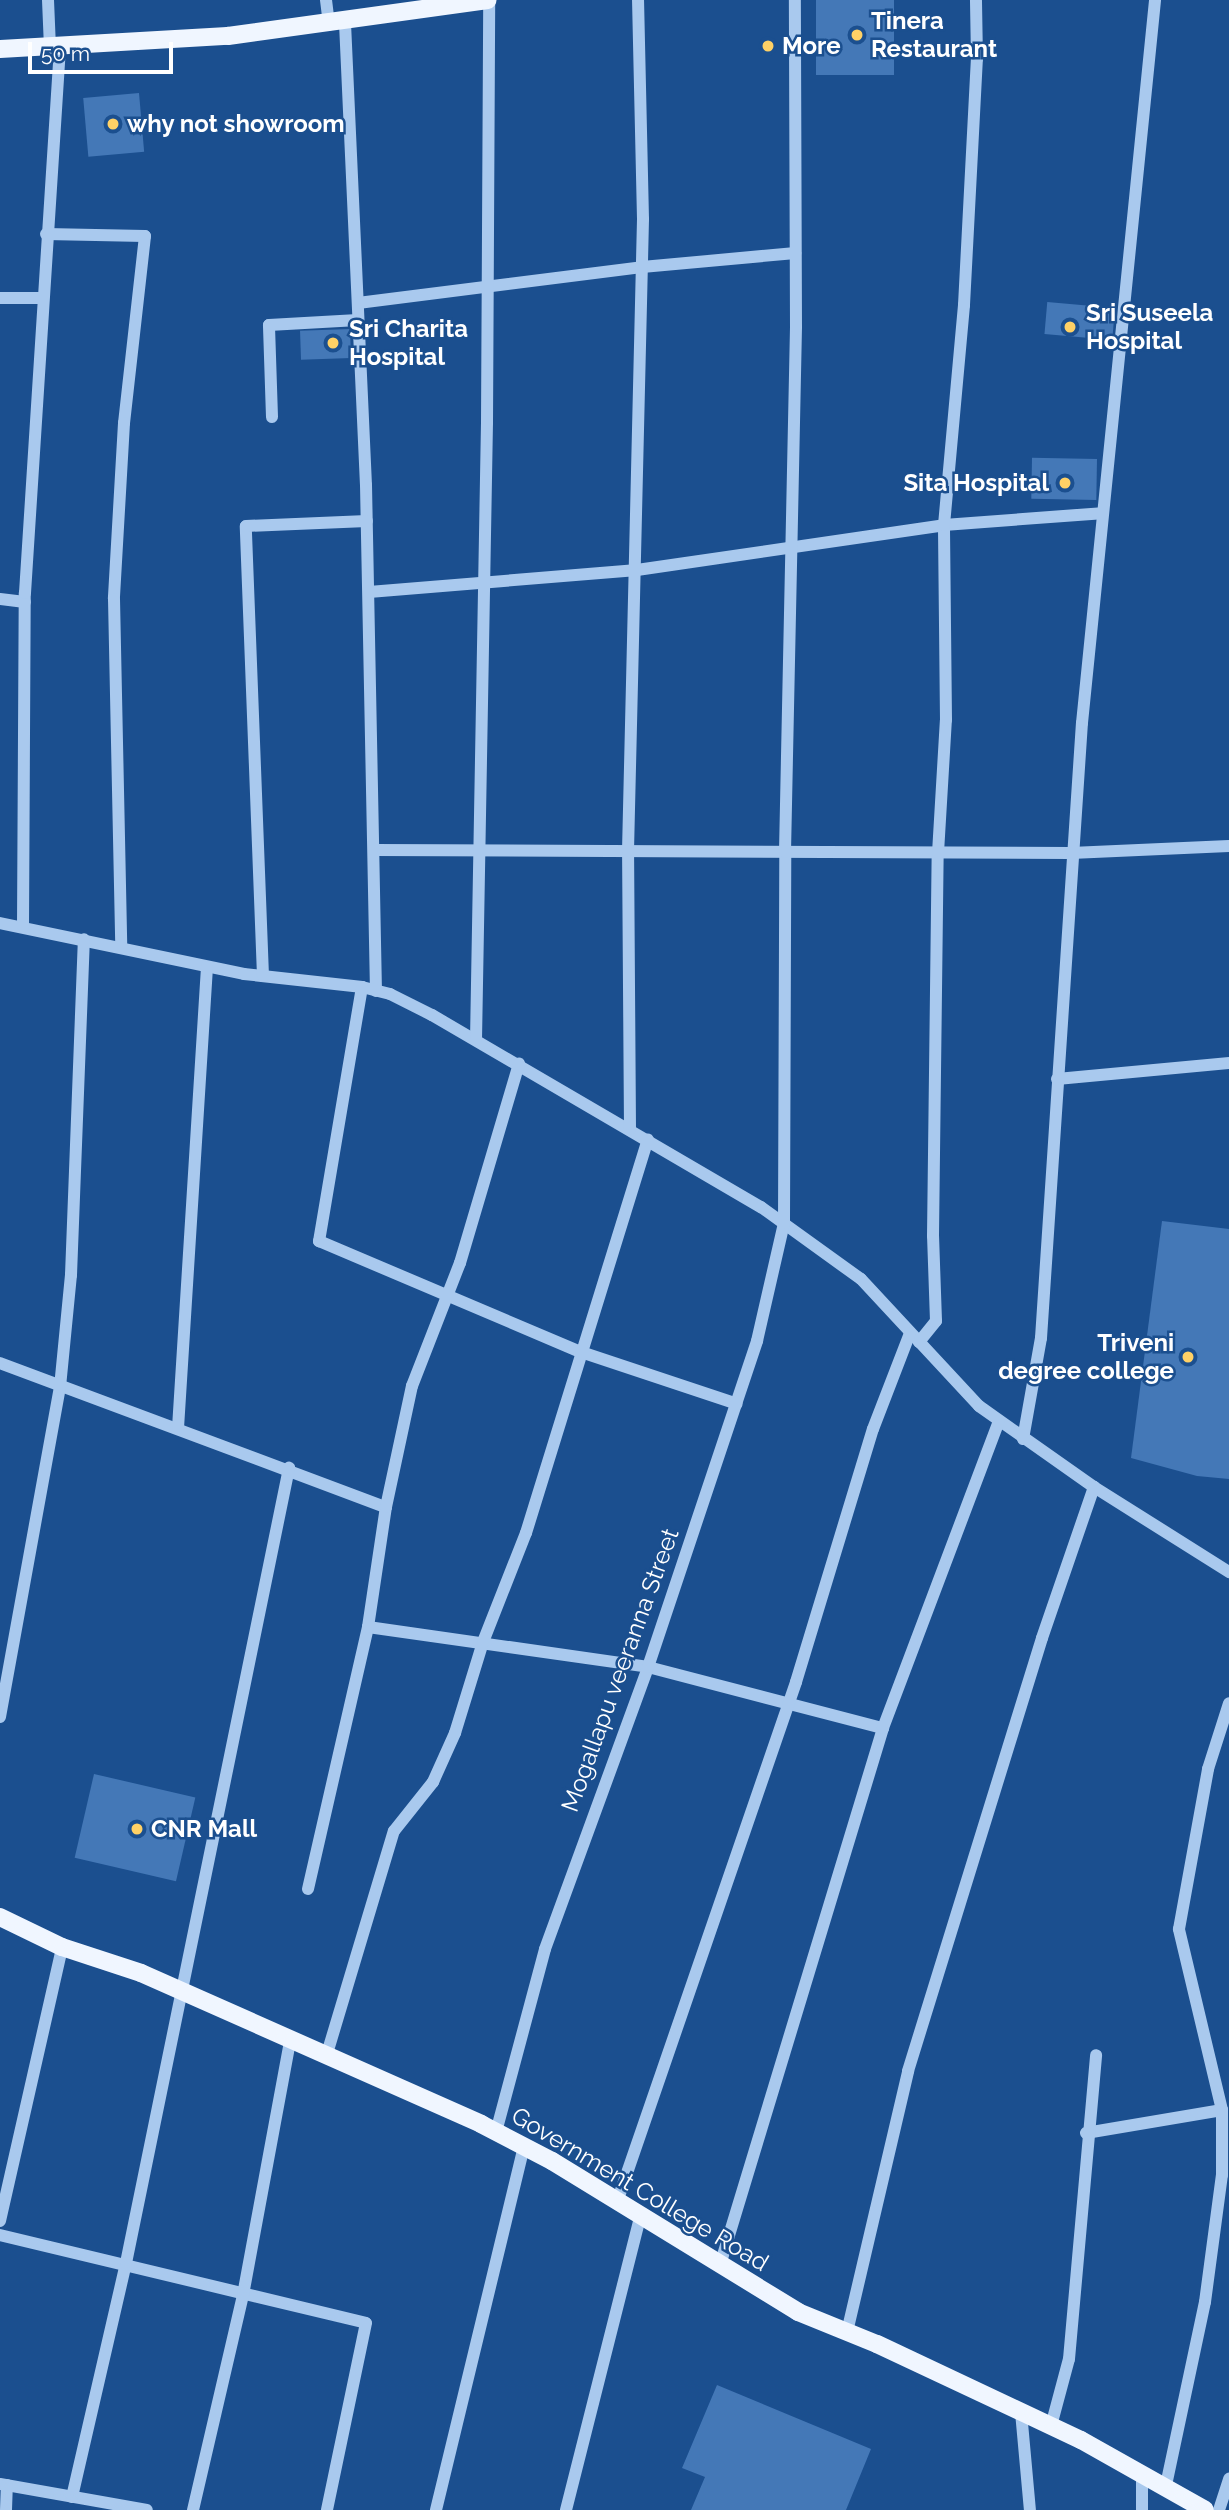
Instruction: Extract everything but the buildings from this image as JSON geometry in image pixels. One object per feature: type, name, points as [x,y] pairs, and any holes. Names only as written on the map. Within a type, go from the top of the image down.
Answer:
[{"type":"main road","points":[[0,49],[337,24],[489,0]]},
{"type":"main road","name":"Government College Road","points":[[0,1917],[62,1947],[180,1991],[496,2132],[798,2312],[1051,2426],[1205,2510]]},
{"type":"street","points":[[23,927],[25,602],[55,47],[48,0]]},
{"type":"street","points":[[326,0],[337,24],[358,303],[369,592],[376,991]]},
{"type":"street","points":[[476,1040],[489,0]]},
{"type":"street","points":[[630,1129],[628,851],[637,570],[642,267],[638,0]]},
{"type":"street","name":"Mogallapu veeranna Street","points":[[496,2132],[544,1949],[648,1667],[757,1341],[784,1223],[785,852],[793,547],[794,0]]},
{"type":"street","points":[[617,2202],[789,1704],[873,1429],[915,1338],[936,1321],[933,1236],[939,853],[946,720],[944,525],[964,306],[977,59],[976,0]]},
{"type":"street","points":[[1023,1438],[1041,1338],[1071,853],[1102,513],[1155,0]]},
{"type":"street","points":[[46,234],[145,236],[124,423],[114,599],[121,947]]},
{"type":"street","points":[[358,303],[642,267],[795,253]]},
{"type":"street","points":[[0,298],[42,298]]},
{"type":"street","points":[[272,417],[270,325],[358,320]]},
{"type":"street","points":[[369,592],[637,570],[944,525],[1102,513]]},
{"type":"street","points":[[263,976],[246,526],[367,521]]},
{"type":"street","points":[[0,599],[25,602]]},
{"type":"street","points":[[374,850],[1071,853],[1229,846]]},
{"type":"street","points":[[0,923],[207,967],[362,987],[376,991],[476,1040],[630,1129],[784,1223],[861,1279],[915,1338],[999,1421],[1094,1487],[1229,1572]]},
{"type":"street","points":[[0,1717],[60,1387],[71,1275],[84,939]]},
{"type":"street","points":[[178,1428],[207,967]]},
{"type":"street","points":[[362,987],[319,1241],[581,1352],[737,1404]]},
{"type":"street","points":[[1057,1079],[1229,1063]]},
{"type":"street","points":[[308,1889],[369,1628],[386,1507],[412,1386],[447,1295],[519,1064]]},
{"type":"street","points":[[326,2056],[394,1831],[433,1782],[455,1733],[483,1642],[526,1533],[648,1140]]},
{"type":"street","points":[[0,1363],[289,1468],[386,1507]]},
{"type":"street","points":[[720,2265],[883,1728],[999,1421]]},
{"type":"street","points":[[72,2497],[126,2263],[289,1468]]},
{"type":"street","points":[[847,2332],[908,2071],[968,1887],[1042,1638],[1094,1487]]},
{"type":"street","points":[[369,1628],[648,1667],[883,1728]]},
{"type":"street","points":[[1165,2490],[1206,2302],[1222,2175],[1222,2110],[1179,1928],[1208,1769],[1229,1703]]},
{"type":"street","points":[[0,2221],[62,1947]]},
{"type":"street","points":[[193,2510],[243,2295],[290,2041]]},
{"type":"street","points":[[1051,2426],[1069,2359],[1086,2133],[1096,2056]]},
{"type":"street","points":[[1086,2133],[1222,2110]]},
{"type":"street","points":[[436,2510],[524,2147]]},
{"type":"street","points":[[566,2510],[640,2217]]},
{"type":"street","points":[[0,2235],[126,2263],[243,2295],[366,2323],[327,2510]]},
{"type":"street","points":[[1021,2412],[1030,2510]]},
{"type":"street","points":[[1142,2476],[1142,2510]]},
{"type":"street","points":[[1219,2510],[1229,2479]]},
{"type":"street","points":[[6,2510],[4,2484],[147,2510]]},
{"type":"place","name":"Tinera Restaurant","points":[[857,35]]},
{"type":"place","name":"More","points":[[768,46]]},
{"type":"place","name":"why not showroom","points":[[113,124]]},
{"type":"place","name":"Sri Suseela Hospital","points":[[1070,327]]},
{"type":"place","name":"Sri Charita Hospital","points":[[333,343]]},
{"type":"place","name":"Sita Hospital","points":[[1065,483]]},
{"type":"place","name":"Triveni degree college","points":[[1188,1357]]},
{"type":"place","name":"CNR Mall","points":[[137,1829]]}]
